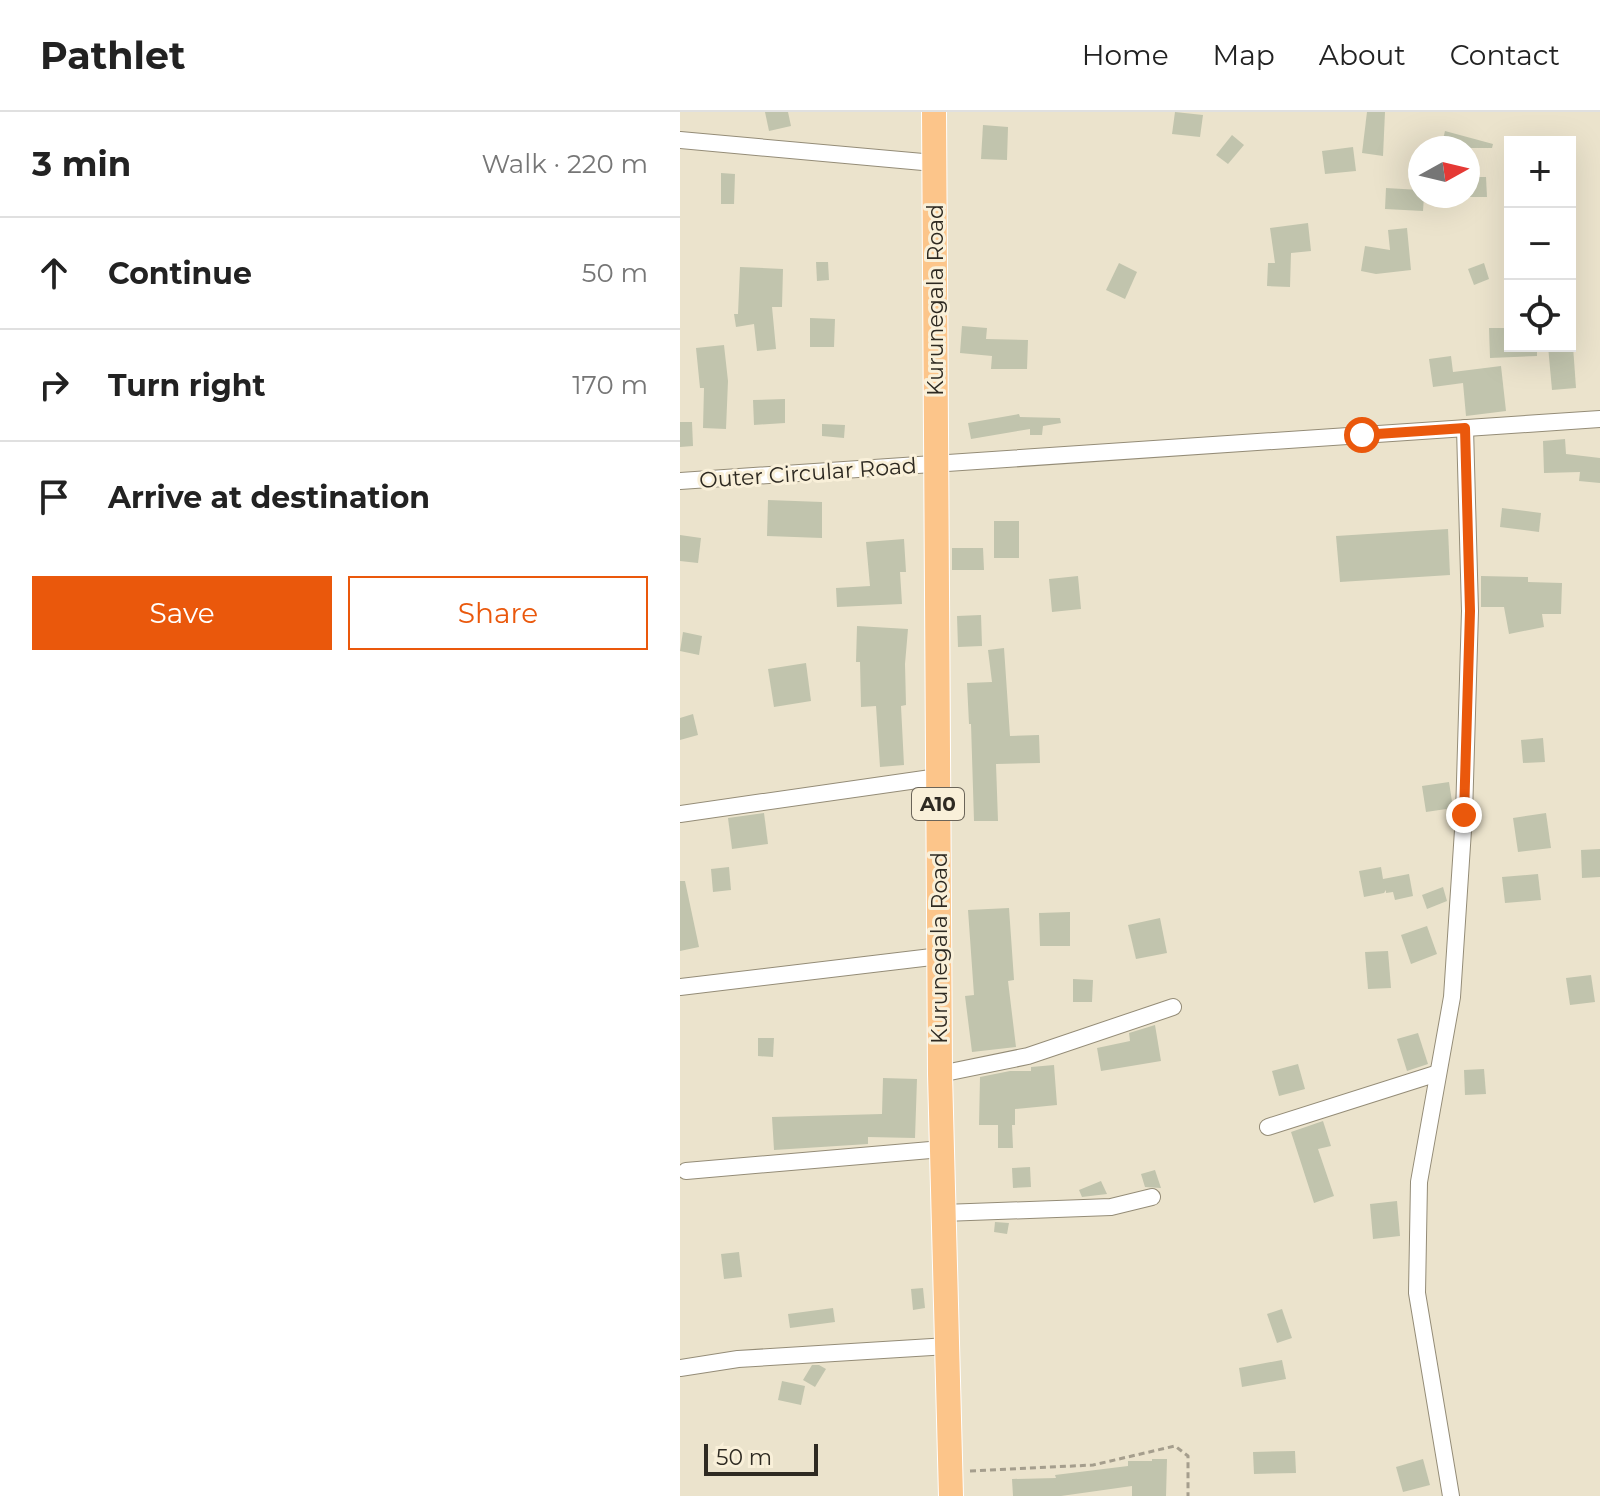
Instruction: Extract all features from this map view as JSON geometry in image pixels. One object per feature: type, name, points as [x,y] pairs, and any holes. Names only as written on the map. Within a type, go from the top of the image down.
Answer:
[{"type":"highway","name":"Kurunegala Road","points":[[934,112],[940,1074],[951,1484]]},
{"type":"street","points":[[680,140],[934,163]]},
{"type":"street","name":"Outer Circular Road","points":[[680,481],[1600,419]]},
{"type":"street","points":[[1451,1496],[1417,1293],[1419,1182],[1452,997],[1464,815],[1470,611],[1465,428]]},
{"type":"street","points":[[680,814],[938,777]]},
{"type":"street","points":[[680,987],[940,956]]},
{"type":"street","points":[[940,1074],[1028,1056],[1173,1007]]},
{"type":"street","points":[[1268,1127],[1438,1073]]},
{"type":"street","points":[[686,1171],[942,1149]]},
{"type":"street","points":[[943,1213],[1111,1207],[1152,1197]]},
{"type":"street","points":[[680,1368],[738,1359],[948,1346]]},
{"type":"path","points":[[951,1484],[1093,1465],[1175,1446],[1188,1456],[1188,1496]]},
{"type":"building","points":[[765,112],[788,112],[791,126],[769,131]]},
{"type":"building","points":[[1175,112],[1203,115],[1200,137],[1172,134]]},
{"type":"building","points":[[1367,112],[1385,112],[1383,156],[1362,153]]},
{"type":"building","points":[[983,125],[1008,127],[1007,160],[981,159]]},
{"type":"building","points":[[1445,131],[1463,136],[1444,136]]},
{"type":"building","points":[[1232,135],[1244,145],[1228,164],[1216,155]]},
{"type":"building","points":[[1480,140],[1493,144],[1492,148],[1480,148]]},
{"type":"building","points":[[1353,147],[1356,171],[1325,174],[1322,151]]},
{"type":"building","points":[[721,173],[735,174],[734,204],[721,204]]},
{"type":"building","points":[[1480,177],[1486,177],[1487,197],[1480,197]]},
{"type":"building","points":[[1386,188],[1408,189],[1408,208],[1423,208],[1423,211],[1385,209]]},
{"type":"building","points":[[1308,223],[1311,251],[1291,253],[1290,287],[1267,286],[1268,263],[1275,263],[1270,228]]},
{"type":"building","points":[[1407,228],[1411,270],[1376,274],[1361,271],[1365,246],[1390,250],[1388,230]]},
{"type":"building","points":[[816,262],[828,262],[829,280],[817,281]]},
{"type":"building","points":[[1119,263],[1137,272],[1125,299],[1106,290]]},
{"type":"building","points":[[1484,263],[1489,279],[1474,285],[1468,269]]},
{"type":"building","points":[[740,267],[783,269],[782,307],[772,307],[776,349],[757,351],[754,324],[736,327],[734,314],[738,314]]},
{"type":"building","points":[[810,318],[835,319],[834,347],[810,347]]},
{"type":"building","points":[[962,326],[987,328],[986,339],[1028,340],[1027,369],[991,369],[992,356],[960,353]]},
{"type":"building","points":[[1489,328],[1504,328],[1504,352],[1537,352],[1537,356],[1490,358]]},
{"type":"building","points":[[724,345],[728,381],[726,429],[703,428],[704,388],[700,388],[696,348]]},
{"type":"building","points":[[1549,352],[1573,352],[1576,388],[1552,390]]},
{"type":"building","points":[[1451,356],[1453,372],[1501,366],[1506,411],[1466,416],[1463,383],[1433,387],[1429,359]]},
{"type":"building","points":[[785,399],[785,423],[754,425],[753,400]]},
{"type":"building","points":[[1019,414],[1020,417],[1060,418],[1061,423],[1043,426],[1042,435],[1030,435],[1030,429],[971,439],[968,423]]},
{"type":"building","points":[[680,422],[692,422],[693,446],[680,447]]},
{"type":"building","points":[[822,424],[845,425],[844,438],[822,436]]},
{"type":"building","points":[[1565,439],[1566,454],[1600,458],[1600,483],[1579,481],[1580,472],[1544,473],[1543,441]]},
{"type":"building","points":[[768,500],[822,502],[822,538],[767,536]]},
{"type":"building","points":[[1502,508],[1541,513],[1539,532],[1500,527]]},
{"type":"building","points":[[994,521],[1019,521],[1019,558],[994,558]]},
{"type":"building","points":[[1448,529],[1450,575],[1340,582],[1336,536]]},
{"type":"building","points":[[680,535],[701,538],[698,563],[680,561]]},
{"type":"building","points":[[904,539],[906,572],[900,572],[902,604],[837,607],[836,588],[870,586],[866,542]]},
{"type":"building","points":[[952,548],[983,548],[984,570],[952,570]]},
{"type":"building","points":[[1078,576],[1081,609],[1052,612],[1049,579]]},
{"type":"building","points":[[1481,576],[1528,577],[1528,582],[1562,583],[1561,614],[1542,614],[1544,627],[1509,634],[1504,607],[1481,607]]},
{"type":"building","points":[[981,615],[982,646],[958,647],[957,616]]},
{"type":"building","points":[[857,626],[908,629],[906,705],[901,706],[904,765],[880,767],[876,706],[861,707],[860,662],[856,662]]},
{"type":"building","points":[[683,632],[702,636],[699,655],[680,651]]},
{"type":"building","points":[[1004,648],[1010,736],[1039,735],[1040,763],[996,764],[998,821],[974,821],[967,683],[992,682],[988,650]]},
{"type":"building","points":[[806,663],[811,701],[774,707],[768,669]]},
{"type":"building","points":[[693,714],[698,735],[680,740],[680,718]]},
{"type":"building","points":[[1543,738],[1545,762],[1523,763],[1521,740]]},
{"type":"building","points":[[1449,782],[1453,808],[1426,812],[1422,786]]},
{"type":"building","points":[[764,813],[768,844],[732,849],[728,818]]},
{"type":"building","points":[[1546,813],[1551,848],[1518,852],[1513,818]]},
{"type":"building","points":[[1600,849],[1600,877],[1582,878],[1581,850]]},
{"type":"building","points":[[729,867],[731,890],[713,892],[711,869]]},
{"type":"building","points":[[1381,867],[1383,879],[1409,874],[1413,896],[1395,900],[1393,892],[1386,893],[1386,890],[1364,897],[1359,871]]},
{"type":"building","points":[[1538,874],[1541,900],[1505,903],[1502,877]]},
{"type":"building","points":[[680,881],[685,881],[699,947],[680,951]]},
{"type":"building","points":[[1443,887],[1447,901],[1427,909],[1422,895]]},
{"type":"building","points":[[1009,908],[1014,980],[1008,981],[1016,1047],[972,1052],[965,996],[974,995],[968,910]]},
{"type":"building","points":[[1070,912],[1070,946],[1040,946],[1039,913]]},
{"type":"building","points":[[1160,918],[1167,953],[1136,959],[1128,925]]},
{"type":"building","points":[[1427,926],[1437,954],[1411,964],[1401,935]]},
{"type":"building","points":[[1388,951],[1391,988],[1368,989],[1365,952]]},
{"type":"building","points":[[1591,975],[1595,1002],[1570,1005],[1566,978]]},
{"type":"building","points":[[1073,979],[1093,980],[1092,1002],[1073,1002]]},
{"type":"building","points":[[1155,1025],[1161,1061],[1101,1071],[1097,1048],[1130,1041],[1129,1033]]},
{"type":"building","points":[[1418,1033],[1428,1064],[1407,1071],[1397,1039]]},
{"type":"building","points":[[758,1038],[774,1038],[773,1057],[758,1056]]},
{"type":"building","points":[[1298,1064],[1305,1089],[1279,1096],[1272,1071]]},
{"type":"building","points":[[1054,1065],[1057,1105],[1015,1109],[1013,1148],[998,1148],[998,1125],[979,1125],[980,1077]]},
{"type":"building","points":[[1484,1069],[1486,1094],[1465,1095],[1464,1070]]},
{"type":"building","points":[[883,1078],[917,1079],[915,1138],[868,1137],[868,1144],[774,1150],[772,1117],[882,1114]]},
{"type":"building","points":[[1323,1121],[1331,1146],[1318,1149],[1334,1196],[1314,1203],[1291,1132]]},
{"type":"building","points":[[1030,1167],[1031,1187],[1013,1188],[1012,1168]]},
{"type":"building","points":[[1155,1170],[1161,1188],[1145,1187],[1141,1174]]},
{"type":"building","points":[[1101,1181],[1107,1194],[1082,1197],[1079,1190]]},
{"type":"building","points":[[1397,1201],[1400,1236],[1373,1239],[1370,1204]]},
{"type":"building","points":[[995,1222],[1009,1223],[1007,1234],[994,1232]]},
{"type":"building","points":[[739,1252],[742,1277],[724,1279],[721,1254]]},
{"type":"building","points":[[923,1288],[925,1308],[913,1310],[911,1289]]},
{"type":"building","points":[[833,1308],[835,1322],[790,1328],[788,1314]]},
{"type":"building","points":[[1282,1309],[1292,1338],[1277,1343],[1267,1314]]},
{"type":"building","points":[[1282,1360],[1286,1379],[1242,1387],[1239,1368]]},
{"type":"building","points":[[812,1365],[826,1369],[815,1387],[803,1380]]},
{"type":"building","points":[[782,1381],[805,1386],[801,1405],[778,1400]]},
{"type":"building","points":[[1295,1451],[1296,1473],[1254,1474],[1253,1452]]},
{"type":"building","points":[[1167,1459],[1166,1496],[1132,1496],[1132,1486],[1061,1496],[1013,1496],[1012,1479],[1056,1478],[1055,1475],[1128,1466],[1128,1461]]},
{"type":"building","points":[[1423,1459],[1430,1485],[1403,1492],[1396,1467]]},
{"type":"route","points":[[1362,435],[1465,428],[1470,611],[1464,815]]}]
